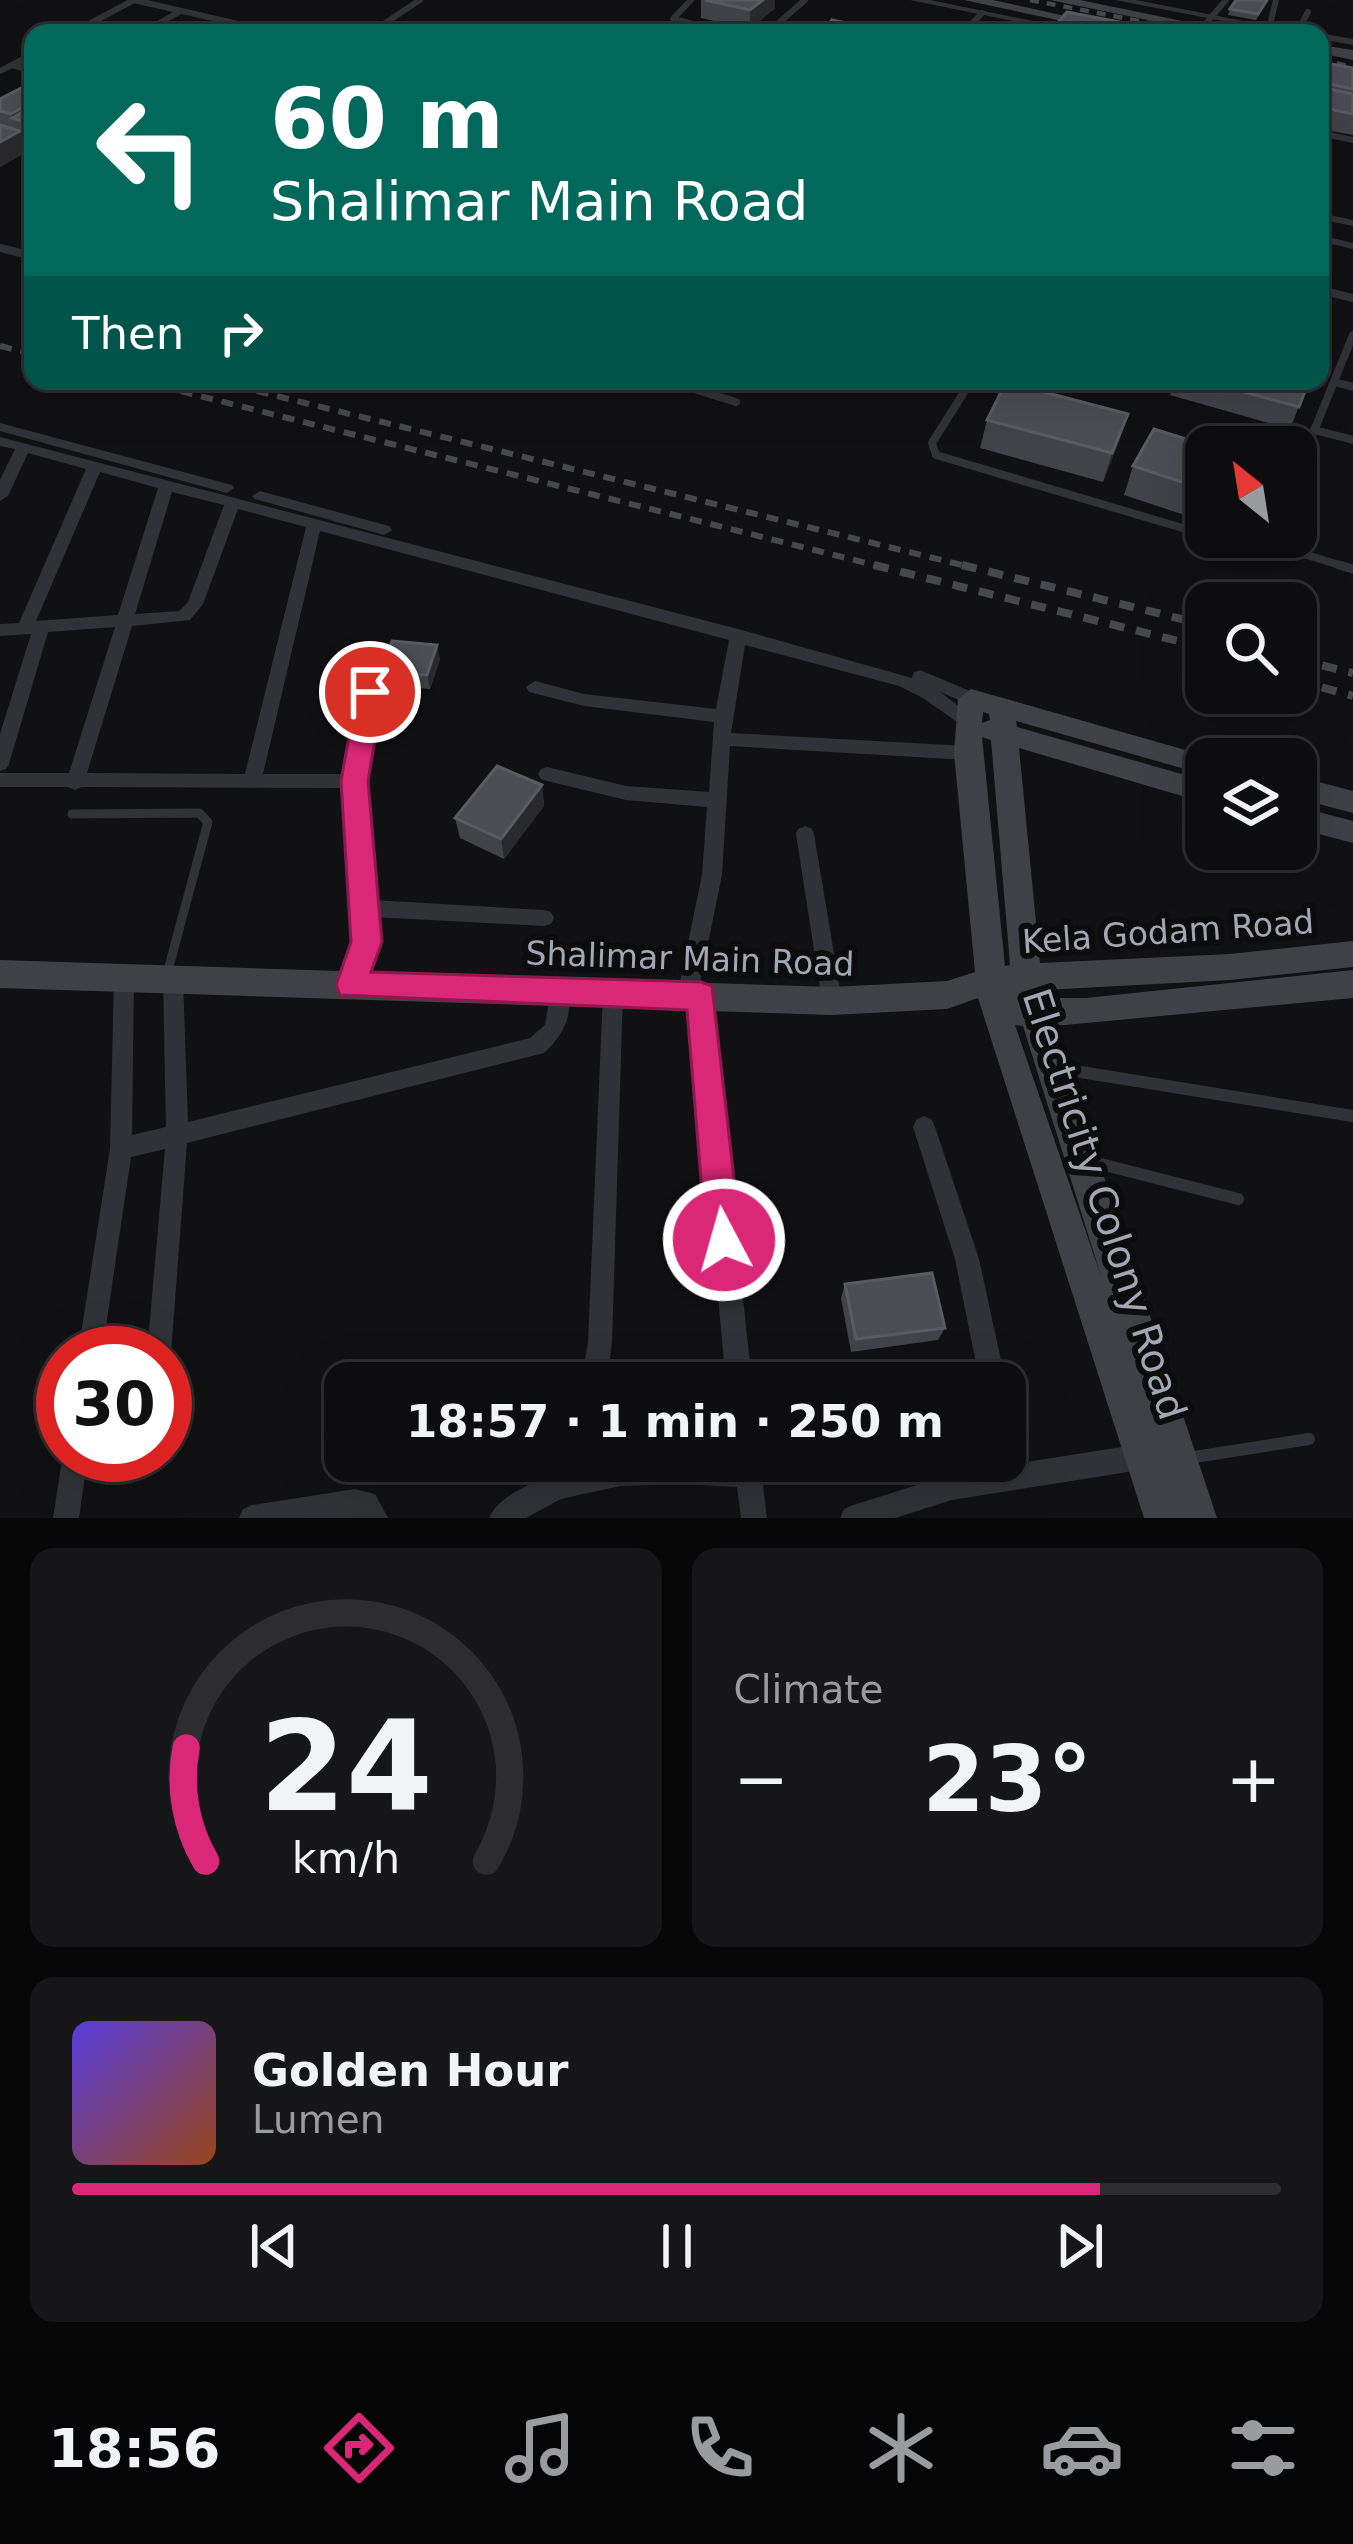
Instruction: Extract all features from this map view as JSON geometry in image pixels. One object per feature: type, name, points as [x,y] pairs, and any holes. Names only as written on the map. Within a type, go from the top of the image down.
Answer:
[{"type":"street","points":[[915,0],[1090,24]]},
{"type":"street","points":[[1057,0],[1168,4],[1212,24]]},
{"type":"street","points":[[1128,3],[1222,24]]},
{"type":"street","points":[[981,6],[1052,24]]},
{"type":"street","points":[[0,427],[914,673],[986,716],[1185,759]]},
{"type":"street","points":[[0,496],[8,446],[95,466],[904,681],[986,716],[1185,785]]},
{"type":"street","points":[[0,764],[33,628],[95,466]]},
{"type":"street","points":[[75,784],[166,484]]},
{"type":"street","points":[[0,630],[175,619],[192,609],[233,502]]},
{"type":"street","points":[[252,782],[314,524]]},
{"type":"street","points":[[737,1362],[694,996],[712,875],[723,716],[738,635]]},
{"type":"street","points":[[535,687],[584,700],[723,716]]},
{"type":"street","points":[[351,985],[366,942],[355,781],[370,692]]},
{"type":"street","name":"Electricity Colony Road","points":[[986,716],[967,753],[992,997],[1164,1456],[1197,1518]]},
{"type":"street","name":"Electricity Colony Road","points":[[986,716],[1026,977],[1164,1456],[1164,1518]]},
{"type":"street","points":[[721,739],[967,753]]},
{"type":"street","points":[[547,774],[626,794],[717,800]]},
{"type":"street","points":[[0,781],[355,781]]},
{"type":"street","points":[[1317,793],[1353,802]]},
{"type":"street","points":[[1317,823],[1353,832]]},
{"type":"street","points":[[806,834],[832,1001]]},
{"type":"street","points":[[364,908],[544,917]]},
{"type":"street","name":"Kela Godam Road","points":[[992,997],[1026,977],[1230,967],[1353,954]]},
{"type":"street","name":"Shalimar Main Road","points":[[0,974],[832,1001],[992,997]]},
{"type":"street","points":[[95,1326],[121,1149],[124,978]]},
{"type":"street","points":[[161,1326],[177,1135],[170,979]]},
{"type":"street","name":"Kela Godam Road","points":[[992,997],[1034,1012],[1086,1012],[1353,984]]},
{"type":"street","points":[[121,1149],[536,1046],[554,1029],[559,990]]},
{"type":"street","points":[[597,1362],[613,993]]},
{"type":"street","points":[[925,1127],[968,1259],[989,1362]]},
{"type":"street","points":[[1026,1477],[1164,1456]]},
{"type":"street","points":[[66,1518],[71,1482]]},
{"type":"street","points":[[502,1518],[558,1482]]},
{"type":"street","points":[[750,1482],[754,1518]]},
{"type":"street","points":[[853,1518],[952,1487],[988,1482]]},
{"type":"street","points":[[252,1518],[355,1502],[366,1503],[375,1518]]},
{"type":"lane","points":[[89,24],[134,0],[238,24]]},
{"type":"lane","points":[[384,24],[420,0]]},
{"type":"lane","points":[[691,0],[673,19],[693,24]]},
{"type":"lane","points":[[777,24],[805,0]]},
{"type":"lane","points":[[1207,22],[1226,0]]},
{"type":"lane","points":[[158,24],[181,11]]},
{"type":"lane","points":[[1303,24],[1308,11]]},
{"type":"lane","points":[[0,71],[24,59]]},
{"type":"lane","points":[[12,65],[24,68]]},
{"type":"lane","points":[[1316,426],[1353,335]]},
{"type":"lane","points":[[1334,382],[1353,387]]},
{"type":"lane","points":[[697,390],[736,402]]},
{"type":"lane","points":[[965,390],[932,442],[936,455],[1185,529]]},
{"type":"lane","points":[[1317,431],[1353,440]]},
{"type":"lane","points":[[1317,557],[1353,569]]},
{"type":"lane","points":[[73,814],[200,813],[208,822],[170,979]]},
{"type":"lane","points":[[1050,1067],[1353,1116]]},
{"type":"lane","points":[[1078,1159],[1238,1198]]},
{"type":"lane","points":[[1164,1456],[1309,1439]]},
{"type":"building","points":[[705,0],[763,0],[750,10]]},
{"type":"building","points":[[1236,0],[1267,0],[1258,14],[1230,9]]},
{"type":"building","points":[[1067,12],[1130,24],[1057,24]]},
{"type":"building","points":[[1329,64],[1353,68],[1353,89],[1329,84]]},
{"type":"building","points":[[24,87],[24,107],[11,114],[0,111],[0,99]]},
{"type":"building","points":[[1329,89],[1353,94],[1353,114],[1329,109]]},
{"type":"building","points":[[0,125],[20,131],[0,142]]},
{"type":"building","points":[[1002,390],[1036,390],[1128,414],[1112,453],[987,420]]},
{"type":"building","points":[[1237,390],[1306,390],[1299,407]]},
{"type":"building","points":[[1154,429],[1185,439],[1185,483],[1133,466]]},
{"type":"building","points":[[392,641],[437,645],[427,675],[381,671]]},
{"type":"building","points":[[497,766],[542,785],[501,839],[455,818]]},
{"type":"building","points":[[932,1273],[945,1328],[856,1339],[845,1284]]},
{"type":"railway","points":[[1030,0],[1155,24]]},
{"type":"railway","points":[[1329,62],[1353,67]]},
{"type":"railway","points":[[0,346],[24,352]]},
{"type":"railway","points":[[176,390],[886,568]]},
{"type":"railway","points":[[252,390],[974,568]]},
{"type":"railway","points":[[874,565],[886,568]]},
{"type":"railway","points":[[962,565],[1185,620]]},
{"type":"railway","points":[[886,568],[1185,643]]},
{"type":"railway","points":[[1317,664],[1353,673]]},
{"type":"railway","points":[[1317,686],[1353,696]]},
{"type":"route","points":[[370,692],[355,781],[366,942],[351,985],[701,996],[724,1240]]}]
